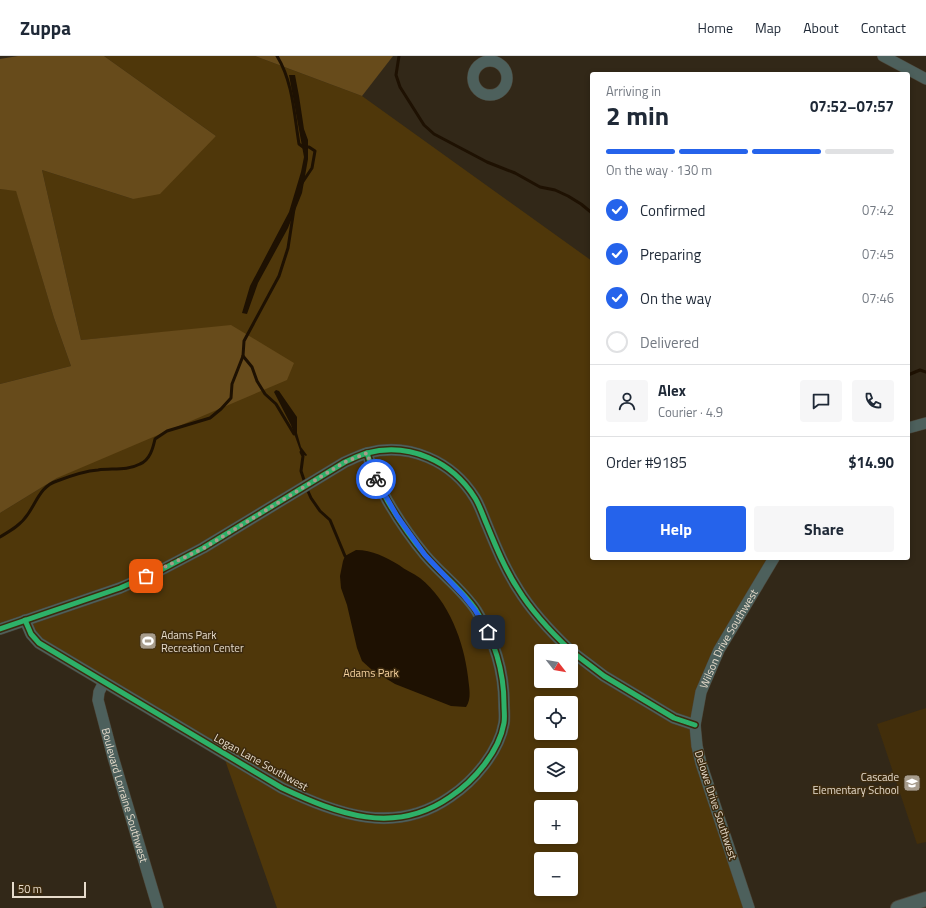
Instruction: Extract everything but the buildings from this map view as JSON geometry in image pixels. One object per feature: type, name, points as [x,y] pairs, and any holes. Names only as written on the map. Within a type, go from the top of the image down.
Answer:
[{"type":"street","points":[[883,56],[926,79]]},
{"type":"street","points":[[910,427],[926,423]]},
{"type":"street","points":[[0,629],[120,588],[159,571],[204,548],[345,462],[367,453],[389,450],[412,452],[433,459],[452,471],[465,484],[476,499],[502,559],[518,589],[543,623],[564,644]]},
{"type":"street","name":"Logan Lane Southwest","points":[[25,620],[31,634],[39,643],[282,788],[313,802],[344,813],[377,818],[410,816],[438,806],[463,788],[476,776],[488,759],[497,742],[504,723],[504,688],[497,655],[488,632],[475,610],[463,595],[425,555],[397,516],[378,483],[367,453]]},
{"type":"street","name":"Wilson Drive Southwest","points":[[695,725],[701,692],[715,656],[773,560]]},
{"type":"street","points":[[578,656],[604,676],[662,711],[674,718],[695,725]]},
{"type":"street","name":"Boulevard Lorraine Southwest","points":[[104,682],[99,692],[98,700],[113,757],[158,908]]},
{"type":"street","name":"Delowe Drive Southwest","points":[[695,725],[697,746],[701,763],[749,908]]},
{"type":"street","points":[[898,908],[926,899]]},
{"type":"shaded area","points":[[18,56],[104,56],[216,136],[160,194],[133,199],[42,170],[81,340],[231,325],[294,363],[287,380],[57,478],[0,513],[0,384],[71,366],[54,318],[16,191],[0,189],[0,59]]},
{"type":"shaded area","points":[[255,56],[393,56],[362,96]]},
{"type":"shaded area","points":[[289,75],[295,75],[304,129],[308,140],[308,159],[302,193],[288,228],[258,283],[247,314],[242,313],[250,286],[289,212],[304,157]]},
{"type":"shaded area","points":[[276,390],[279,391],[297,417],[297,433],[301,447],[307,455],[306,456],[301,453],[291,425],[274,392]]},
{"type":"shaded area","points":[[356,550],[373,553],[399,565],[420,578],[439,598],[447,610],[459,636],[463,650],[470,693],[466,707],[451,706],[395,684],[372,670],[362,661],[357,648],[347,605],[341,588],[340,576],[345,556]]},
{"type":"shaded area","name":"Cascade Elementary School","points":[[926,708],[926,842],[917,844],[877,724]]},
{"type":"green space","name":"Adams Park","points":[[104,56],[255,56],[362,96],[590,260],[590,560],[768,560],[704,686],[692,729],[745,908],[277,908],[224,757],[45,646],[24,623],[0,631],[0,513],[57,478],[231,326],[81,340],[42,170],[133,199],[216,136]]},
{"type":"green space","points":[[0,189],[16,190],[54,318],[71,366],[0,384]]},
{"type":"waterway","points":[[277,56],[290,87],[299,144],[303,147],[309,147],[315,151],[312,168],[302,183]]},
{"type":"waterway","points":[[399,56],[396,75],[400,87],[424,125],[434,134],[487,162],[515,173],[540,187],[555,190],[568,196],[590,211]]},
{"type":"waterway","points":[[0,537],[22,521],[47,486],[88,471],[125,468],[140,464],[149,457],[155,439],[167,431],[210,418],[231,398],[232,384],[243,356],[244,341],[279,276],[288,248],[294,209]]},
{"type":"waterway","points":[[243,356],[252,367],[257,381],[265,394],[276,404],[294,434]]},
{"type":"waterway","points":[[910,374],[920,370],[926,372]]},
{"type":"waterway","points":[[301,452],[303,456],[301,471],[305,483]]},
{"type":"waterway","points":[[307,489],[320,511],[330,520],[345,556]]},
{"type":"cycle path","points":[[0,629],[120,588],[159,571],[203,548],[345,462],[367,453],[383,450],[398,450],[414,453],[442,465],[465,485],[477,501],[501,558],[518,589],[542,622],[564,644]]},
{"type":"cycle path","points":[[25,620],[31,634],[39,643],[282,788],[324,806],[345,813],[366,817],[387,818],[408,816],[429,809],[450,797],[468,783],[484,765],[497,745],[504,723],[504,692],[500,667],[488,632],[476,610],[464,595],[425,555],[405,528],[377,482],[367,453]]},
{"type":"cycle path","points":[[578,656],[604,676],[674,718],[695,725]]},
{"type":"way so far","points":[[146,576],[204,548],[345,462],[367,453],[376,479]]},
{"type":"place","name":"Adams Park Recreation Center","points":[[148,641]]},
{"type":"place","name":"Cascade Elementary School","points":[[912,783]]},
{"type":"route","points":[[376,479],[397,516],[425,555],[463,595],[475,610],[488,632]]}]
